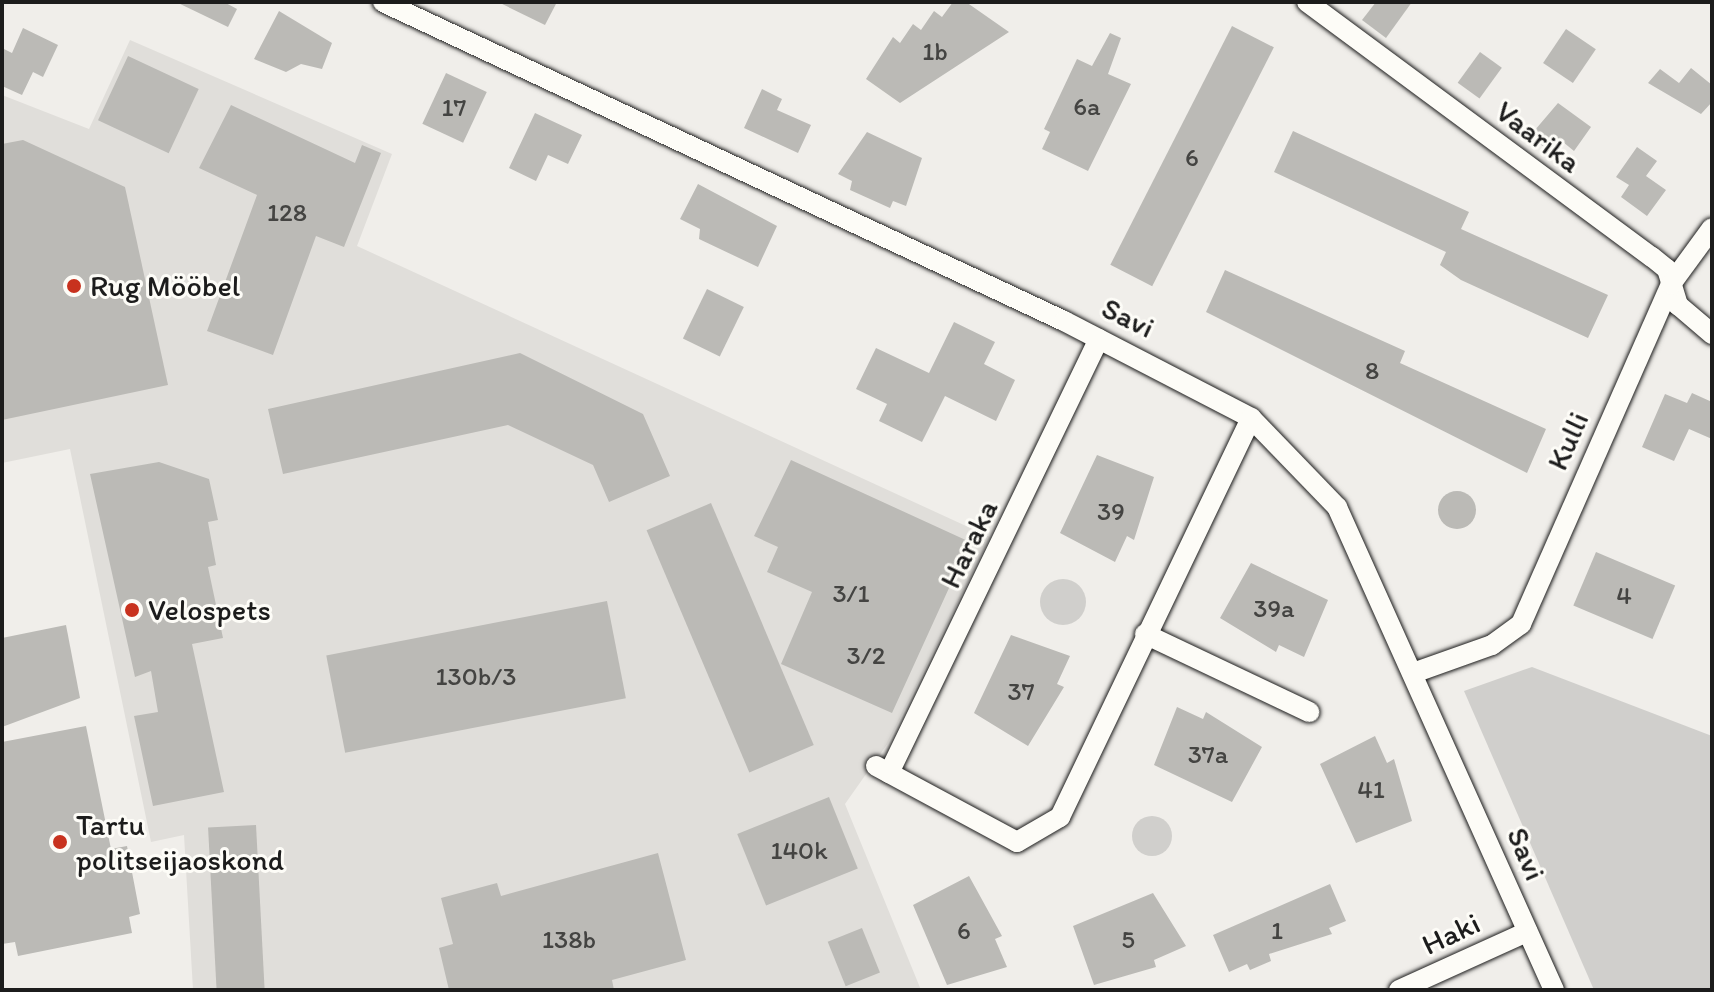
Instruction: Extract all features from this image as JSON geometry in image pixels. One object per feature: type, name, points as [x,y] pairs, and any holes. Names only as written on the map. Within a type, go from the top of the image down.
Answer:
[{"type":"street","name":"Savi","points":[[383,2],[1099,339],[1251,418],[1337,507],[1416,672],[1554,990]]},
{"type":"street","name":"Vaarika","points":[[1307,2],[1333,10],[1652,257],[1671,284],[1678,305],[1712,334]]},
{"type":"street","name":"Kulli","points":[[1416,672],[1492,645],[1521,624],[1671,284],[1712,228]]},
{"type":"street","name":"Haraka","points":[[1099,339],[882,770],[1017,842],[1060,817],[1145,634]]},
{"type":"street","points":[[1251,418],[1145,634],[1309,712]]},
{"type":"street","name":"Haki","points":[[1399,990],[1527,932]]},
{"type":"shaded area","points":[[130,40],[392,154],[357,246],[990,537],[888,743],[845,804],[921,990],[193,990],[184,835],[151,842],[70,449],[2,463],[2,95],[89,129]]},
{"type":"shaded area","points":[[1063,579],[1079,586],[1086,602],[1079,618],[1063,625],[1047,618],[1040,602],[1047,586]]},
{"type":"shaded area","points":[[1532,667],[1712,736],[1712,990],[1594,990],[1464,691]]},
{"type":"shaded area","points":[[1152,816],[1166,822],[1172,836],[1166,850],[1152,856],[1138,850],[1132,836],[1138,822]]},
{"type":"building","points":[[176,2],[224,2],[237,9],[228,27]]},
{"type":"building","points":[[498,2],[557,2],[545,25]]},
{"type":"building","points":[[953,2],[966,2],[1009,32],[900,103],[866,79],[893,37],[900,43],[913,24],[921,30],[934,11],[942,17]]},
{"type":"building","points":[[1376,2],[1412,2],[1386,38],[1362,20]]},
{"type":"building","points":[[279,11],[332,43],[322,69],[301,64],[286,72],[254,59]]},
{"type":"building","points":[[1232,26],[1274,47],[1152,286],[1110,265]]},
{"type":"building","points":[[23,28],[58,45],[43,77],[33,72],[22,95],[2,86],[2,48],[12,53]]},
{"type":"building","points":[[1566,29],[1596,49],[1573,83],[1543,63]]},
{"type":"building","points":[[1110,33],[1121,38],[1108,74],[1131,84],[1088,171],[1042,149],[1050,132],[1044,129],[1077,59],[1092,66]]},
{"type":"building","points":[[1480,52],[1502,68],[1480,99],[1458,83]]},
{"type":"building","points":[[128,56],[199,89],[169,153],[98,120]]},
{"type":"building","points":[[1691,68],[1712,85],[1712,102],[1701,114],[1648,83],[1660,69],[1679,83]]},
{"type":"building","points":[[446,73],[487,92],[463,143],[422,124]]},
{"type":"building","points":[[762,89],[782,99],[777,110],[811,125],[798,153],[744,128]]},
{"type":"building","points":[[1558,103],[1591,127],[1574,151],[1563,142],[1555,154],[1529,137]]},
{"type":"building","points":[[231,105],[355,163],[362,145],[381,153],[344,247],[316,236],[273,355],[207,331],[257,195],[199,168]]},
{"type":"building","points":[[535,113],[582,135],[568,164],[548,155],[536,181],[509,168]]},
{"type":"building","points":[[1293,131],[1469,212],[1461,229],[1608,295],[1588,338],[1461,280],[1440,265],[1446,252],[1274,172]]},
{"type":"building","points":[[867,132],[922,158],[906,206],[893,201],[890,208],[850,190],[852,181],[838,174]]},
{"type":"building","name":"Rug Mööbel","points":[[23,140],[125,187],[168,385],[2,420],[2,144]]},
{"type":"building","points":[[1637,147],[1657,161],[1646,176],[1666,190],[1647,216],[1621,197],[1629,185],[1616,177]]},
{"type":"building","points":[[698,184],[777,226],[758,267],[699,239],[700,229],[680,219]]},
{"type":"building","points":[[1225,270],[1405,351],[1400,363],[1546,429],[1527,473],[1206,312]]},
{"type":"building","points":[[707,289],[744,307],[720,356],[683,338]]},
{"type":"building","points":[[954,322],[995,342],[984,364],[1015,380],[996,421],[945,396],[922,442],[879,421],[887,404],[856,389],[876,348],[929,373]]},
{"type":"building","points":[[520,353],[643,414],[670,476],[609,502],[593,465],[508,425],[283,474],[268,409]]},
{"type":"building","points":[[1692,393],[1712,402],[1712,439],[1689,429],[1674,461],[1642,447],[1665,394],[1687,403]]},
{"type":"building","points":[[1097,455],[1154,477],[1134,540],[1127,536],[1115,562],[1060,533]]},
{"type":"building","points":[[791,460],[970,542],[892,713],[781,664],[812,592],[767,572],[778,547],[754,536]]},
{"type":"building","points":[[159,462],[209,479],[218,520],[208,522],[216,565],[208,567],[223,638],[192,644],[224,792],[153,806],[134,716],[158,712],[151,671],[135,677],[90,474]]},
{"type":"building","points":[[1457,491],[1470,497],[1476,510],[1470,523],[1457,529],[1444,523],[1438,510],[1444,497]]},
{"type":"building","points":[[711,503],[814,745],[749,772],[647,530]]},
{"type":"building","points":[[1596,552],[1675,586],[1653,639],[1573,605]]},
{"type":"building","points":[[1251,563],[1328,600],[1304,657],[1279,645],[1276,652],[1220,618]]},
{"type":"building","points":[[607,601],[626,698],[345,753],[326,656]]},
{"type":"building","points":[[66,625],[80,698],[2,727],[2,638]]},
{"type":"building","points":[[1011,635],[1070,656],[1057,684],[1064,687],[1028,746],[974,713]]},
{"type":"building","points":[[1177,707],[1203,719],[1206,712],[1262,747],[1232,802],[1154,765]]},
{"type":"building","points":[[86,726],[111,849],[127,846],[140,914],[129,917],[132,933],[18,956],[15,942],[2,944],[2,742]]},
{"type":"building","points":[[1375,736],[1387,763],[1394,759],[1412,821],[1356,843],[1320,764]]},
{"type":"building","points":[[829,797],[858,868],[766,905],[737,834]]},
{"type":"building","points":[[256,825],[265,990],[217,990],[208,828]]},
{"type":"building","points":[[658,853],[686,960],[612,980],[614,990],[449,990],[439,948],[453,944],[441,898],[497,883],[501,896]]},
{"type":"building","points":[[969,876],[1002,936],[995,939],[1007,967],[947,985],[913,905]]},
{"type":"building","points":[[1330,884],[1346,921],[1329,928],[1332,934],[1269,954],[1271,961],[1250,970],[1247,964],[1229,972],[1213,935]]},
{"type":"building","points":[[1153,893],[1186,946],[1154,960],[1156,967],[1094,985],[1073,926]]},
{"type":"building","points":[[862,928],[880,973],[846,986],[828,942]]},
{"type":"place","name":"Rug Mööbel","points":[[74,286]]},
{"type":"place","name":"Velospets","points":[[132,610]]},
{"type":"place","name":"Tartu politseijaoskond","points":[[60,842]]}]
